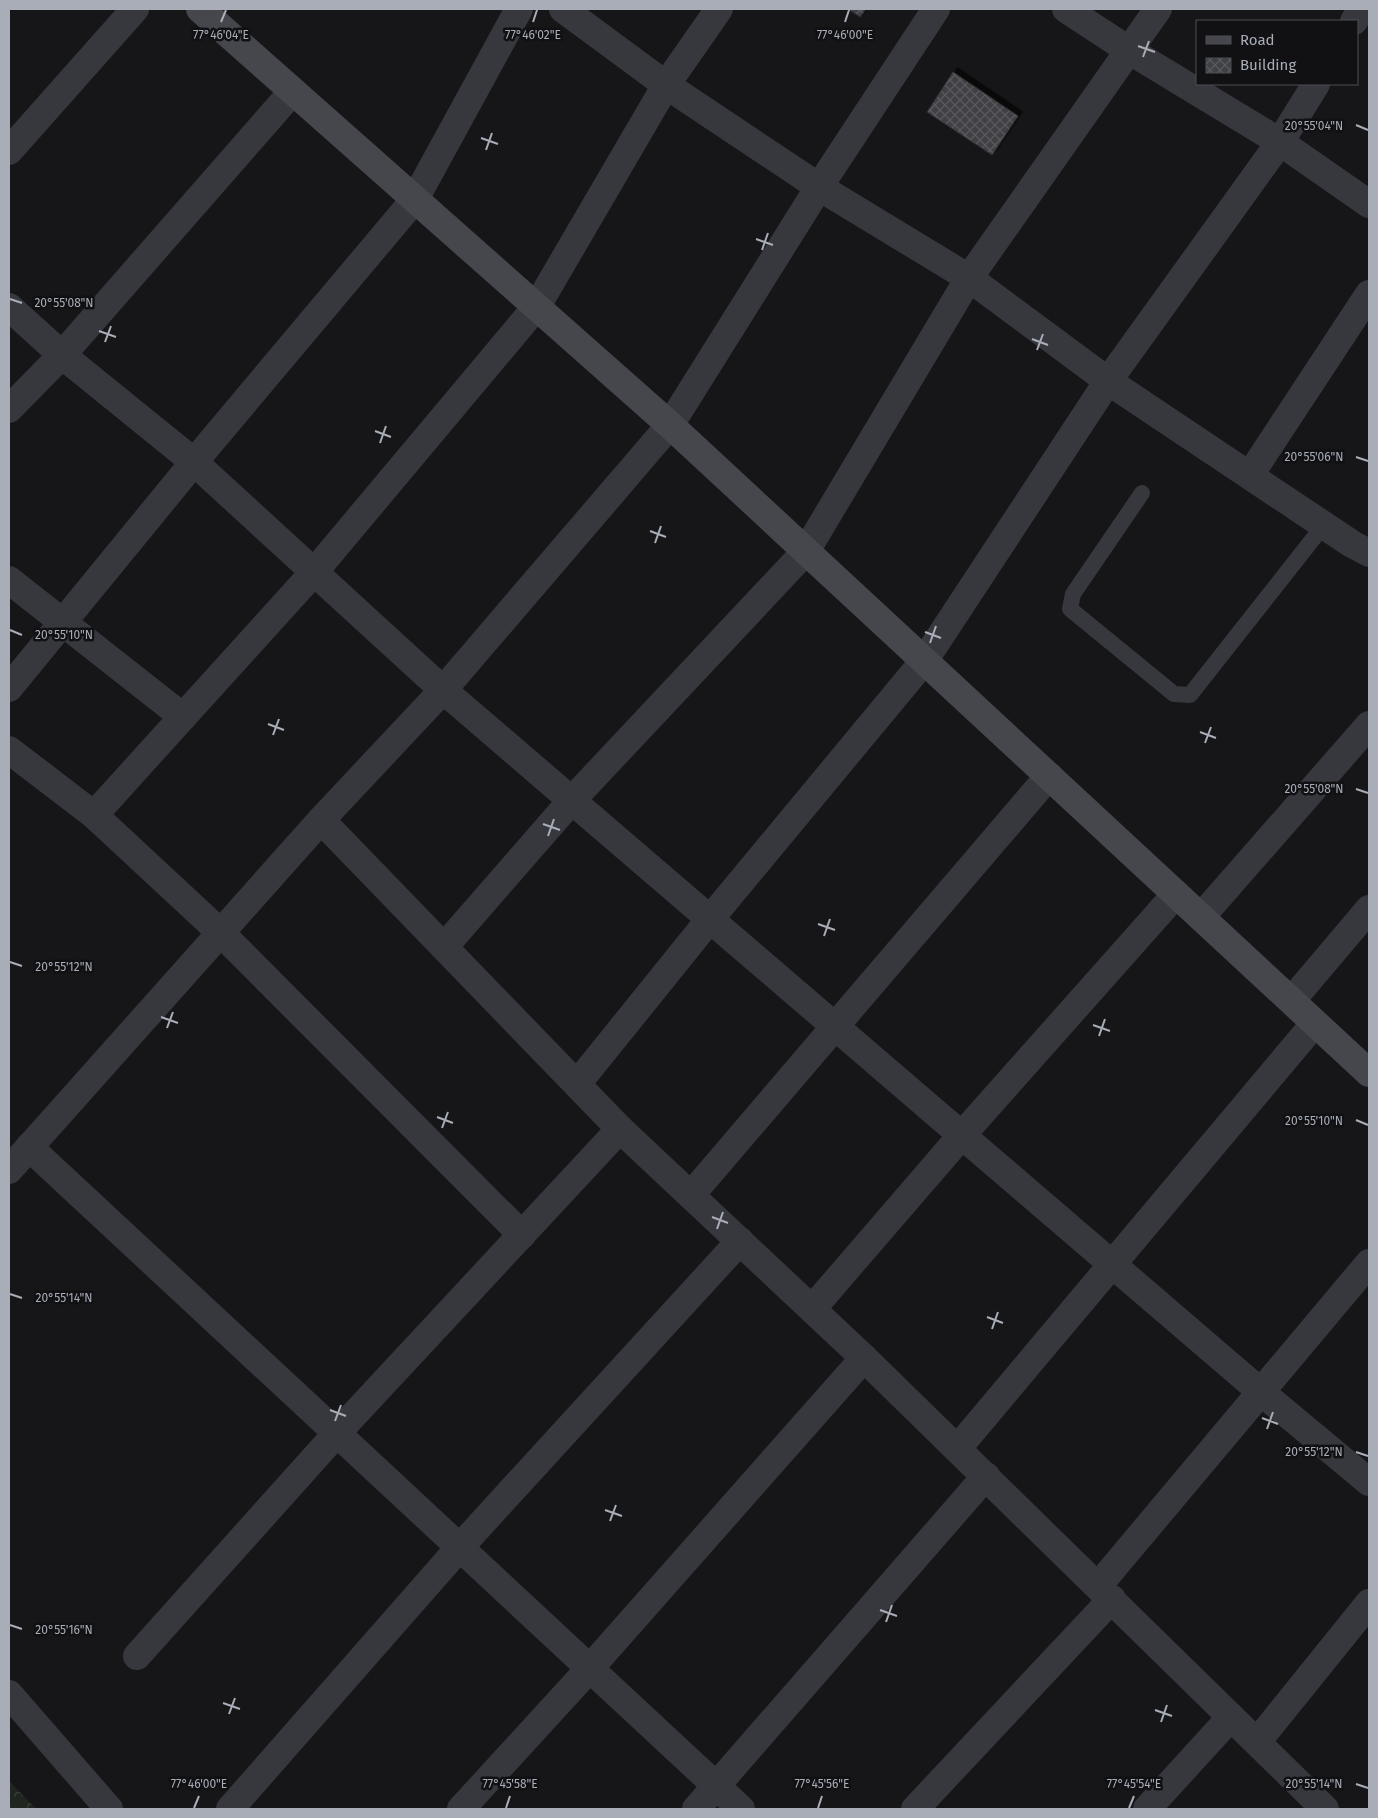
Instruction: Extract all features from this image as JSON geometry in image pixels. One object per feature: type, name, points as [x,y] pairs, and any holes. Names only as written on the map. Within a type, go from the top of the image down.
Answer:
[{"type":"main road","points":[[200,9],[670,425],[1369,1072]]},
{"type":"street","points":[[9,151],[134,9]]},
{"type":"street","points":[[9,688],[194,462],[415,199],[519,9]]},
{"type":"street","points":[[563,9],[666,85],[820,187],[969,278],[1108,381],[1369,553]]},
{"type":"street","points":[[94,815],[315,572],[537,306],[666,85],[719,9]]},
{"type":"street","points":[[9,1170],[321,820],[443,690],[670,425],[820,187],[936,9]]},
{"type":"street","points":[[1066,9],[1130,51],[1280,142],[1369,204]]},
{"type":"street","points":[[444,947],[572,800],[806,551],[969,278],[1158,9]]},
{"type":"street","points":[[1355,20],[1362,9]]},
{"type":"street","points":[[577,1084],[710,919],[924,661],[1108,381],[1280,142],[1315,85]]},
{"type":"street","points":[[9,410],[62,355],[293,90]]},
{"type":"street","points":[[1250,476],[1369,294]]},
{"type":"street","points":[[9,308],[62,355],[194,462],[443,690],[1261,1392],[1369,1482]]},
{"type":"street","points":[[9,580],[183,717]]},
{"type":"street","points":[[1201,917],[1369,725]]},
{"type":"street","points":[[9,750],[94,815],[221,933],[522,1235]]},
{"type":"street","points":[[691,1195],[1049,776]]},
{"type":"street","points":[[321,820],[620,1129],[864,1358],[1326,1809]]},
{"type":"street","points":[[812,1309],[962,1134],[1176,894]]},
{"type":"street","points":[[1292,1000],[1369,909]]},
{"type":"street","points":[[957,1449],[1315,1023]]},
{"type":"street","points":[[137,1656],[337,1432],[620,1129]]},
{"type":"street","points":[[29,1147],[742,1809]]},
{"type":"street","points":[[230,1809],[460,1546],[740,1241]]},
{"type":"street","points":[[916,1809],[1105,1593],[1261,1392],[1369,1263]]},
{"type":"street","points":[[461,1809],[590,1667],[864,1358]]},
{"type":"street","points":[[696,1809],[986,1476]]},
{"type":"street","points":[[1257,1742],[1369,1603]]},
{"type":"street","points":[[9,1694],[109,1809]]},
{"type":"street","points":[[1147,1809],[1231,1717]]},
{"type":"lane","points":[[1142,494],[1073,594],[1070,609],[1174,694],[1182,696],[1190,695],[1324,525]]},
{"type":"green space","points":[[9,1781],[36,1809],[9,1809]]},
{"type":"building","points":[[848,9],[866,9],[860,17]]},
{"type":"building","points":[[953,72],[1018,116],[992,155],[927,112]]}]
